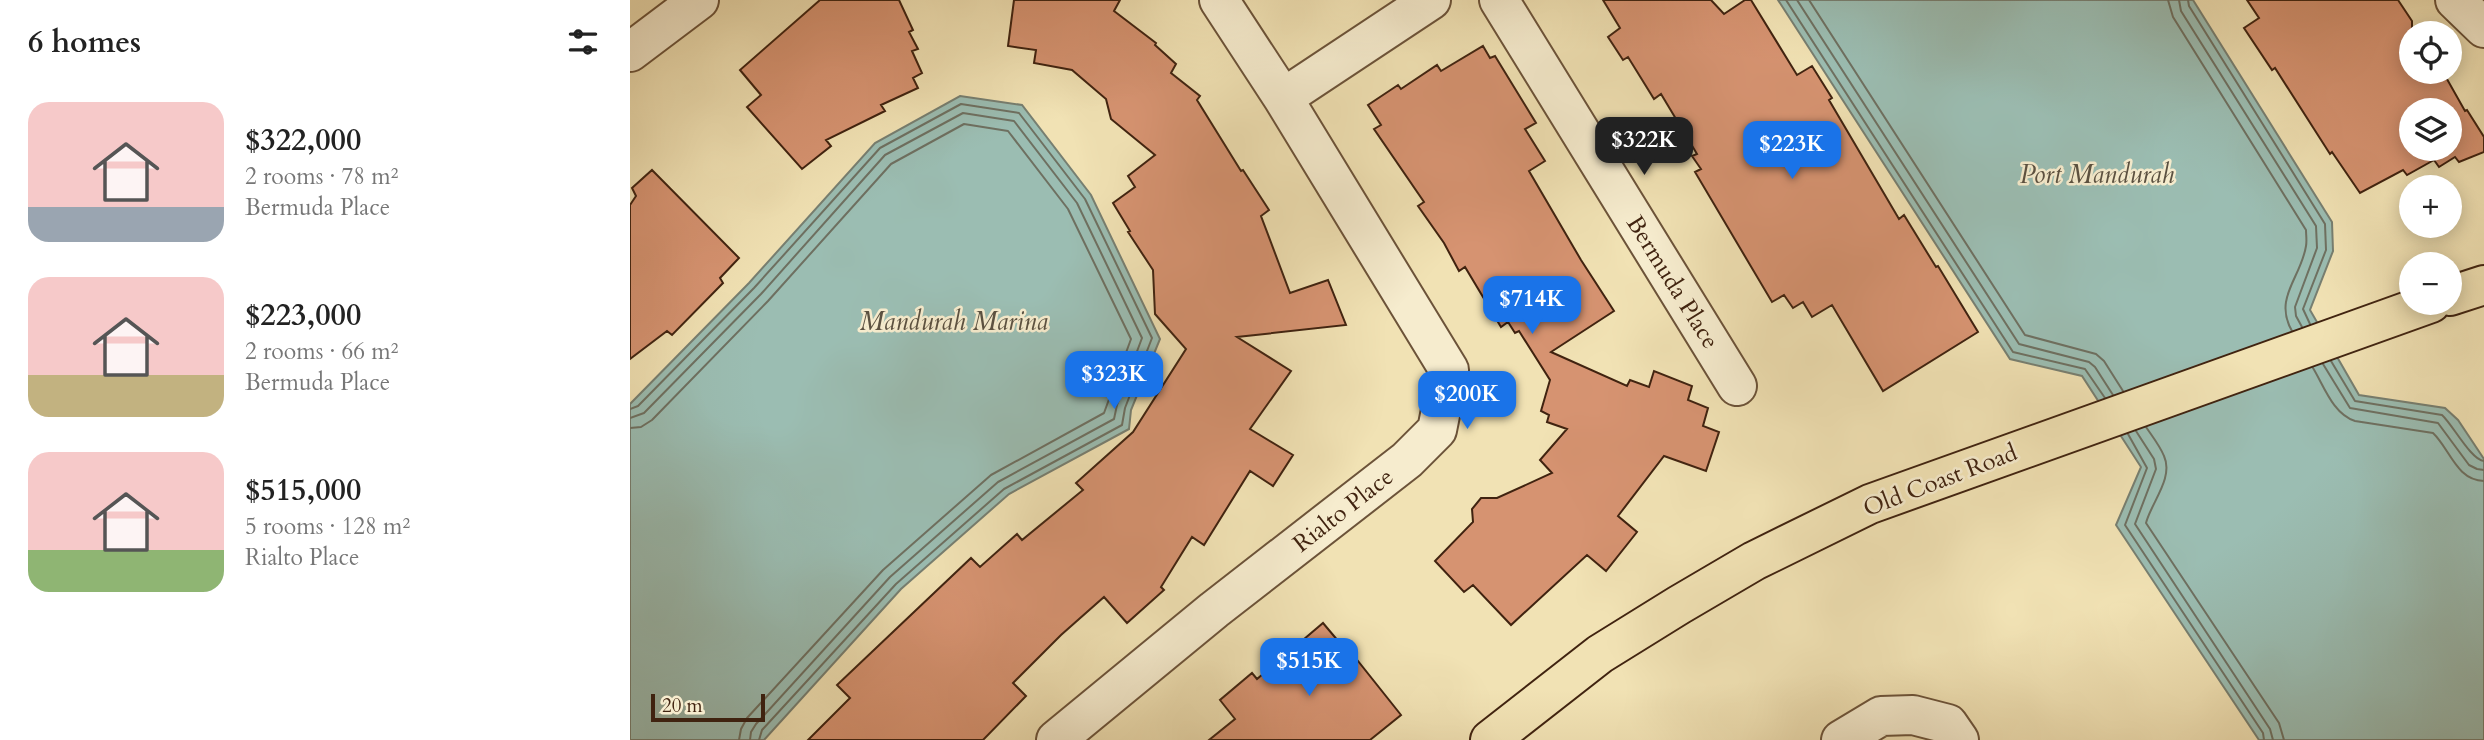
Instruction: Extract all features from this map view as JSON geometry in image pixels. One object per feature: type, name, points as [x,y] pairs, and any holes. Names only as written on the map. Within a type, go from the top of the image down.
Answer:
[{"type":"main road","points":[[2462,292],[2484,285]]},
{"type":"main road","name":"Old Coast Road","points":[[1490,740],[1600,654],[1754,561],[1870,504],[2399,314]]},
{"type":"street","points":[[630,52],[699,0]]},
{"type":"street","name":"Rialto Place","points":[[1056,740],[1214,610],[1407,460],[1437,430],[1448,370],[1283,98],[1219,0]]},
{"type":"street","points":[[1283,98],[1431,0]]},
{"type":"street","name":"Bermuda Place","points":[[1499,0],[1737,386]]},
{"type":"street","points":[[2455,0],[2484,28]]},
{"type":"street","points":[[1842,740],[1881,716],[1913,715],[1948,724],[1959,740]]},
{"type":"water","name":"Port Mandurah","points":[[1778,0],[2193,0],[2332,222],[2333,251],[2310,310],[2359,395],[2445,408],[2458,420],[2484,459],[2484,740],[2259,740],[2116,525],[2141,467],[2082,376],[2010,359]]},
{"type":"water","name":"Mandurah Marina","points":[[960,96],[1022,105],[1091,195],[1160,339],[1131,410],[1129,429],[1009,494],[901,589],[764,740],[630,740],[630,404],[749,283],[875,143]]},
{"type":"building","points":[[820,0],[899,0],[913,30],[909,32],[918,49],[912,51],[922,73],[913,78],[918,88],[881,105],[885,111],[826,140],[831,146],[802,169],[747,107],[761,95],[740,70]]},
{"type":"building","points":[[1014,0],[1120,0],[1114,11],[1156,43],[1155,45],[1176,64],[1171,73],[1200,96],[1197,100],[1269,210],[1261,216],[1290,293],[1328,280],[1346,325],[1237,337],[1291,371],[1250,429],[1293,455],[1273,486],[1250,471],[1204,545],[1192,537],[1161,587],[1164,590],[1127,623],[1104,597],[1061,635],[1013,683],[1026,696],[983,740],[808,740],[850,698],[837,685],[971,558],[980,567],[1017,534],[1022,540],[1083,490],[1076,483],[1133,432],[1186,349],[1155,314],[1153,270],[1113,203],[1135,187],[1128,176],[1155,155],[1111,119],[1106,99],[1072,70],[1034,63],[1036,50],[1008,46]]},
{"type":"building","points":[[1603,0],[1711,0],[1724,14],[1745,0],[1751,0],[1797,75],[1812,66],[1899,219],[1904,215],[1978,332],[1883,391],[1832,305],[1812,317],[1803,302],[1793,308],[1784,295],[1772,302],[1695,172],[1701,169],[1692,156],[1697,154],[1661,94],[1654,99],[1628,57],[1623,60],[1608,37],[1620,28]]},
{"type":"building","points":[[2247,0],[2398,0],[2412,21],[2399,21],[2399,84],[2450,84],[2458,98],[2399,98],[2399,161],[2432,161],[2407,175],[2403,170],[2360,193],[2332,152],[2330,154],[2275,68],[2272,70],[2244,28],[2259,18]]},
{"type":"building","points":[[1483,46],[1490,58],[1495,56],[1536,123],[1525,129],[1545,161],[1529,171],[1614,311],[1551,352],[1627,386],[1630,380],[1649,387],[1654,371],[1692,386],[1688,400],[1708,408],[1703,426],[1719,432],[1706,471],[1664,456],[1618,516],[1637,532],[1606,571],[1587,555],[1511,625],[1473,585],[1464,592],[1435,561],[1473,522],[1472,509],[1481,498],[1497,498],[1552,473],[1540,460],[1567,429],[1547,422],[1549,415],[1541,411],[1550,380],[1519,331],[1515,333],[1508,322],[1501,327],[1465,267],[1459,271],[1444,243],[1418,206],[1424,202],[1374,129],[1381,125],[1368,105],[1398,85],[1401,89],[1437,65],[1441,71]]},
{"type":"building","points":[[2462,106],[2484,137],[2484,152],[2462,161]]},
{"type":"building","points":[[2435,161],[2449,161],[2439,167]]},
{"type":"building","points":[[652,170],[739,258],[720,278],[723,283],[672,335],[667,331],[630,359],[630,205],[636,196],[632,188]]},
{"type":"building","points":[[1323,623],[1344,648],[1346,646],[1401,715],[1370,740],[1209,740],[1235,719],[1220,700],[1252,673],[1257,679]]}]
